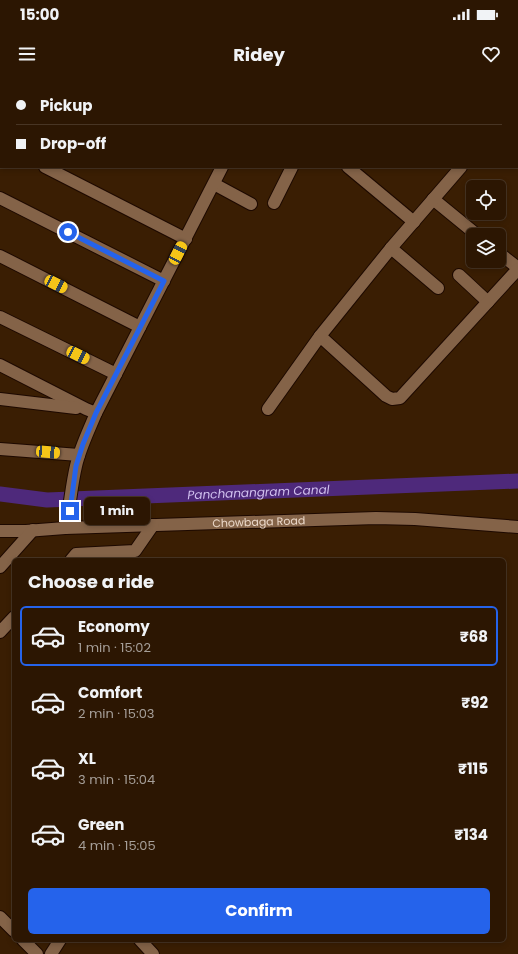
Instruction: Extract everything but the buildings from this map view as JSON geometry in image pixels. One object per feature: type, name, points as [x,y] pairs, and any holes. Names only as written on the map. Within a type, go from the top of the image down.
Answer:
[{"type":"street","points":[[47,168],[186,239]]},
{"type":"street","points":[[65,528],[70,511],[78,461],[91,411],[116,374],[222,168]]},
{"type":"street","points":[[274,203],[292,168]]},
{"type":"street","points":[[349,168],[414,222]]},
{"type":"street","points":[[268,410],[320,336],[391,248],[460,168]]},
{"type":"street","points":[[214,184],[251,204]]},
{"type":"street","points":[[0,198],[164,281]]},
{"type":"street","points":[[433,199],[468,228]]},
{"type":"street","points":[[391,248],[438,288]]},
{"type":"street","points":[[0,256],[140,327]]},
{"type":"street","points":[[320,336],[386,396],[392,399],[400,398],[518,268],[506,259]]},
{"type":"street","points":[[459,275],[488,302]]},
{"type":"street","points":[[0,317],[116,374]]},
{"type":"street","points":[[0,365],[91,411]]},
{"type":"street","points":[[0,399],[91,411]]},
{"type":"street","points":[[0,449],[78,461]]},
{"type":"street","name":"Chowbaga Road","points":[[0,530],[376,518],[415,519],[518,527]]},
{"type":"street","points":[[73,558],[76,554],[135,551],[153,525]]},
{"type":"street","points":[[0,567],[33,530]]},
{"type":"street","points":[[0,632],[12,619]]},
{"type":"street","points":[[0,917],[12,929]]},
{"type":"street","points":[[25,942],[37,954]]},
{"type":"street","points":[[51,954],[59,942]]},
{"type":"street","points":[[142,942],[153,954]]},
{"type":"waterway","name":"Panchanangram Canal","points":[[0,494],[47,500],[518,481]]},
{"type":"route","points":[[68,232],[164,281],[96,413],[83,444],[76,466],[70,511]]}]
